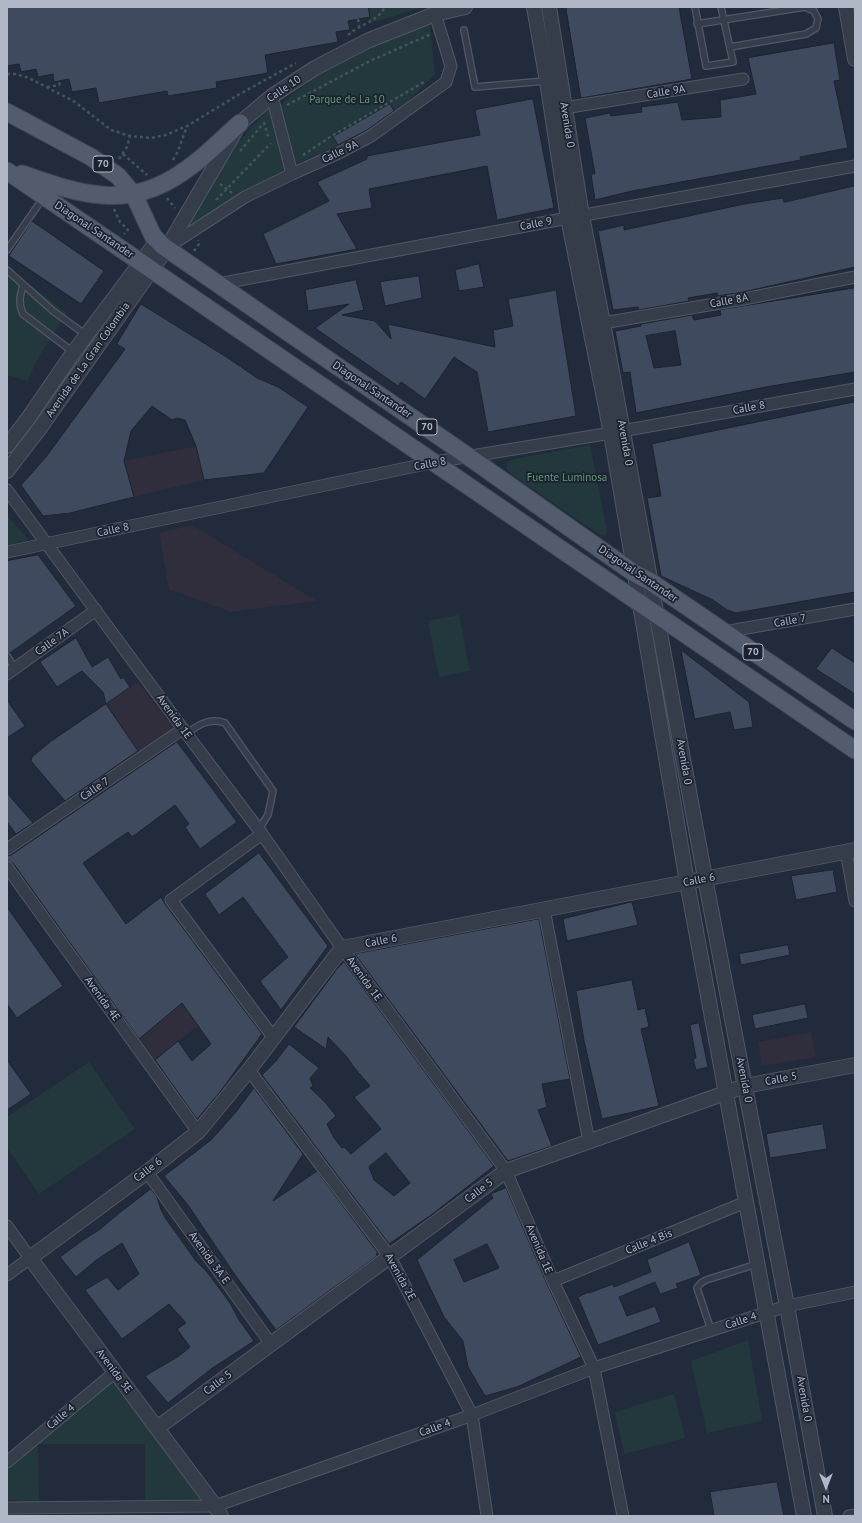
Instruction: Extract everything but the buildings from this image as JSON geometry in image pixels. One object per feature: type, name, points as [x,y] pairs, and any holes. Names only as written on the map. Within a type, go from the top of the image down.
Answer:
[{"type":"main road","name":"Diagonal Santander","points":[[7,112],[101,163],[118,176],[134,195],[153,236],[162,244],[469,456],[634,573],[651,582],[855,721]]},
{"type":"main road","points":[[7,170],[75,191],[107,196],[134,195],[158,187],[181,174],[211,150],[240,123]]},
{"type":"main road","name":"Diagonal Santander","points":[[7,170],[855,750]]},
{"type":"street","name":"Calle 10","points":[[162,244],[240,123],[272,96],[315,68],[366,41],[435,14],[465,7]]},
{"type":"street","name":"Avenida 0","points":[[534,7],[547,81],[617,432],[651,582],[825,1516]]},
{"type":"street","name":"Avenida 0","points":[[549,7],[564,108],[575,217],[603,323],[639,603],[687,882],[804,1516]]},
{"type":"street","points":[[846,7],[855,57]]},
{"type":"street","name":"Calle 9A","points":[[162,244],[245,197],[341,152],[371,136],[446,82],[451,66],[435,14]]},
{"type":"street","name":"Calle 9A","points":[[564,108],[743,79]]},
{"type":"street","points":[[272,96],[292,174]]},
{"type":"street","name":"Calle 9","points":[[218,284],[855,166]]},
{"type":"street","name":"Avenida de La Gran Colombia","points":[[7,471],[40,428],[162,244]]},
{"type":"street","name":"Avenida de La Gran Colombia","points":[[7,446],[27,420],[73,352],[147,265]]},
{"type":"street","name":"Calle 8A","points":[[603,323],[744,299],[855,277]]},
{"type":"street","name":"Calle 8","points":[[7,552],[435,462],[617,432],[855,389]]},
{"type":"street","name":"Avenida 1E","points":[[7,490],[260,832],[342,948],[506,1171],[553,1281],[594,1368],[623,1516]]},
{"type":"street","name":"Calle 7","points":[[724,632],[855,609]]},
{"type":"street","name":"Calle 7A","points":[[11,671],[96,610]]},
{"type":"street","name":"Calle 7","points":[[7,849],[184,731]]},
{"type":"street","points":[[260,832],[171,900],[273,1037]]},
{"type":"street","points":[[850,850],[855,902]]},
{"type":"street","name":"Calle 6","points":[[30,1258],[147,1172],[198,1132],[249,1070],[342,948],[850,850]]},
{"type":"street","name":"Avenida 4E","points":[[7,866],[198,1132]]},
{"type":"street","points":[[544,909],[589,1142]]},
{"type":"street","name":"Calle 5","points":[[157,1428],[506,1171],[745,1086],[855,1065]]},
{"type":"street","name":"Avenida 2E","points":[[249,1070],[390,1257],[472,1415],[487,1516]]},
{"type":"street","name":"Avenida 3A E","points":[[147,1172],[271,1344]]},
{"type":"street","name":"Calle 4 Bis","points":[[553,1281],[746,1202]]},
{"type":"street","name":"Avenida 3E","points":[[7,1226],[218,1511]]},
{"type":"street","points":[[7,1275],[30,1258]]},
{"type":"street","name":"Calle 4","points":[[12,1511],[218,1511],[594,1368],[787,1306],[855,1292]]},
{"type":"street","name":"Calle 4","points":[[7,1462],[115,1372]]},
{"type":"street","points":[[849,1516],[855,1515]]},
{"type":"lane","points":[[694,7],[706,66],[733,62],[721,7]]},
{"type":"lane","points":[[697,24],[804,7],[814,11],[818,19],[816,28],[806,34],[730,47]]},
{"type":"lane","points":[[464,30],[475,87],[547,81]]},
{"type":"lane","points":[[7,250],[44,196]]},
{"type":"lane","points":[[7,270],[53,311],[86,336]]},
{"type":"lane","points":[[23,285],[19,300],[23,314],[73,352]]},
{"type":"lane","points":[[7,656],[11,671]]},
{"type":"lane","points":[[184,731],[208,721],[220,721],[225,723],[273,791],[268,815],[260,832]]},
{"type":"lane","points":[[711,1330],[697,1288],[701,1282],[758,1264]]},
{"type":"path","points":[[345,37],[359,26],[381,14],[385,7]]},
{"type":"path","points":[[358,19],[359,26]]},
{"type":"path","points":[[284,107],[370,61],[432,33]]},
{"type":"path","points":[[7,74],[15,74],[29,78],[75,102],[111,130],[130,136],[150,138],[166,136],[187,126],[238,95],[299,62]]},
{"type":"path","points":[[300,157],[330,136],[431,78]]},
{"type":"path","points":[[55,92],[61,80]]},
{"type":"path","points":[[46,87],[59,84]]},
{"type":"path","points":[[236,157],[264,123],[273,148]]},
{"type":"path","points":[[171,162],[178,151],[187,126]]},
{"type":"path","points":[[212,205],[271,143]]},
{"type":"path","points":[[215,190],[219,183],[233,194]]},
{"type":"shaded area","points":[[196,446],[204,480],[134,497],[124,461]]},
{"type":"shaded area","points":[[192,525],[317,601],[231,612],[169,589],[159,533]]},
{"type":"shaded area","points":[[138,682],[175,730],[141,755],[107,704],[92,713]]},
{"type":"shaded area","points":[[182,1003],[198,1026],[152,1061],[137,1041]]},
{"type":"shaded area","points":[[811,1032],[816,1057],[762,1066],[758,1042]]},
{"type":"green space","points":[[368,7],[424,7],[371,23]]},
{"type":"green space","name":"Parque de La 10","points":[[430,25],[435,74],[404,105],[367,133],[293,165],[280,105],[321,73],[354,53],[381,40]]},
{"type":"green space","points":[[269,109],[288,170],[185,228],[220,161]]},
{"type":"green space","points":[[7,268],[67,313],[40,355],[27,381],[7,375]]},
{"type":"green space","name":"Fuente Luminosa","points":[[590,445],[607,531],[606,536],[600,535],[510,473],[506,468],[507,462],[514,459]]},
{"type":"green space","points":[[7,515],[29,540],[7,545]]},
{"type":"green space","points":[[459,615],[470,671],[439,677],[428,621]]},
{"type":"green space","points":[[89,1062],[135,1129],[39,1194],[7,1148],[7,1117]]},
{"type":"green space","points":[[748,1340],[762,1421],[707,1433],[691,1361]]},
{"type":"green space","points":[[110,1380],[206,1502],[145,1503],[145,1444],[38,1444],[39,1502],[7,1500],[7,1469]]},
{"type":"green space","points":[[674,1394],[685,1438],[624,1454],[615,1412]]}]
